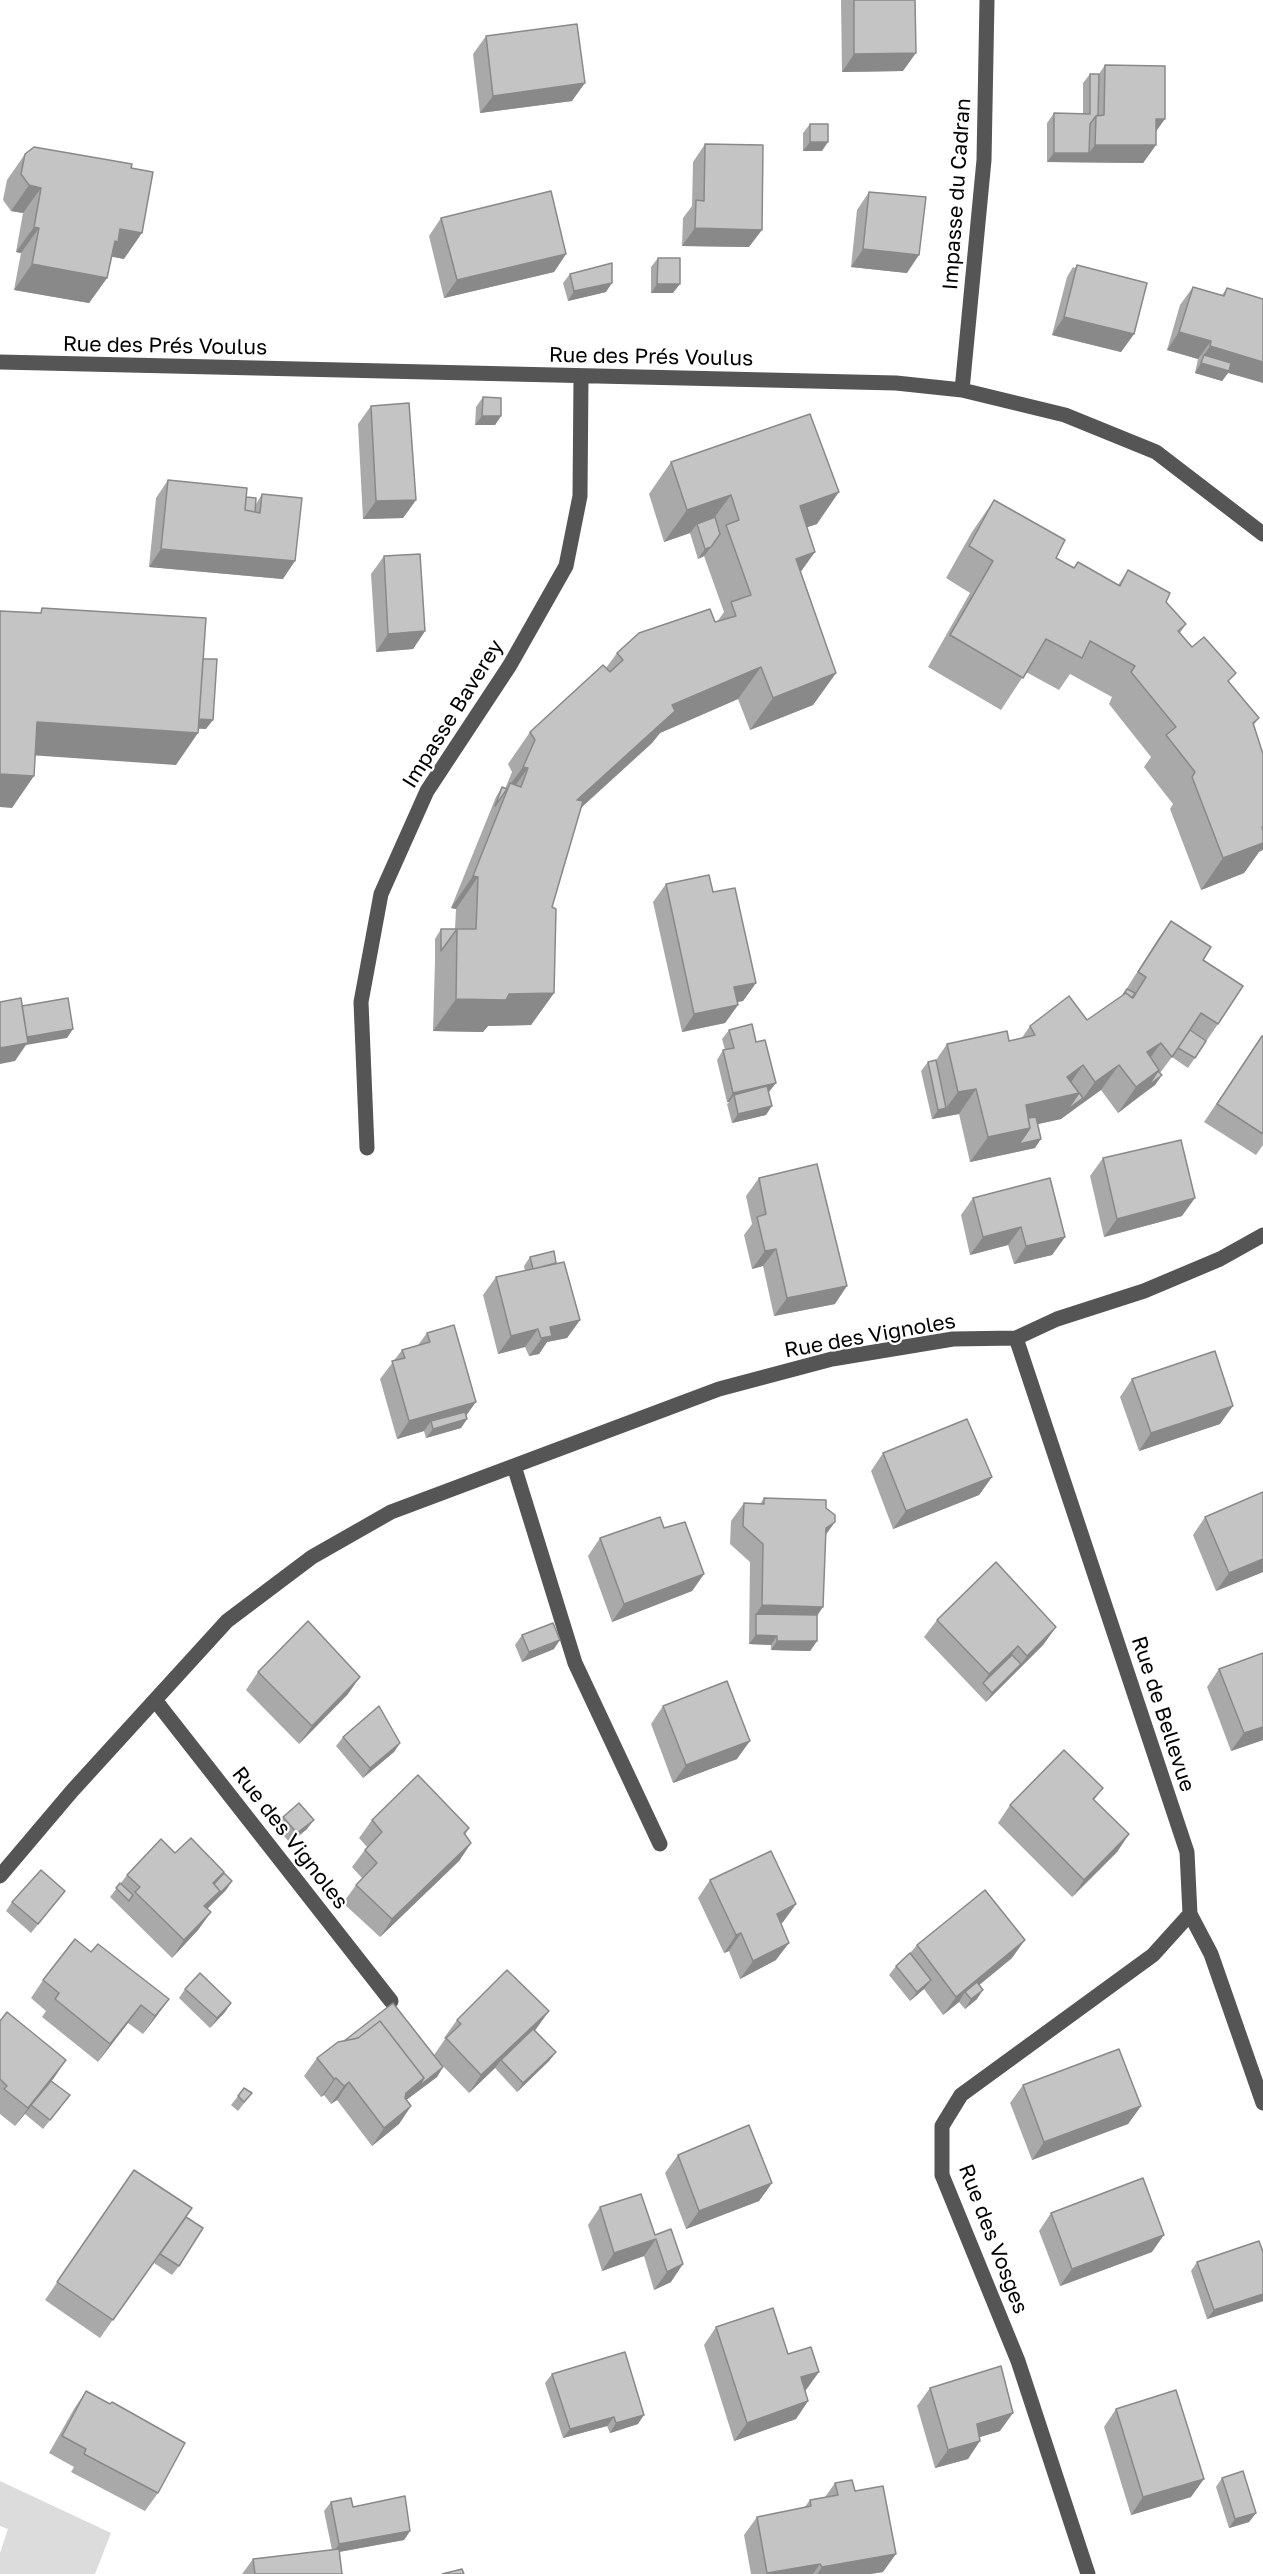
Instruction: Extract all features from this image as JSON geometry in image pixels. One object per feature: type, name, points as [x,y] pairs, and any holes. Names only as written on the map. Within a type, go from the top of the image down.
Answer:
[{"type":"street","name":"Impasse du Cadran","points":[[962,390],[984,160],[987,0]]},
{"type":"street","name":"Rue des Prés Voulus","points":[[0,363],[896,383],[962,390],[1065,415],[1156,452],[1263,534]]},
{"type":"street","name":"Impasse Baverey","points":[[367,1148],[361,1002],[381,894],[427,790],[510,665],[566,566],[580,496],[581,377]]},
{"type":"street","name":"Rue des Vignoles","points":[[0,1876],[72,1791],[227,1621],[312,1557],[391,1512],[719,1389],[832,1359],[953,1339],[1016,1338],[1057,1319],[1155,1287],[1220,1259],[1263,1235]]},
{"type":"street","name":"Rue de Bellevue","points":[[1016,1338],[1187,1852],[1190,1914],[1210,1954],[1263,2103]]},
{"type":"street","points":[[514,1466],[575,1662],[660,1844]]},
{"type":"street","name":"Rue des Vignoles","points":[[155,1700],[392,2001]]},
{"type":"street","name":"Rue des Vosges","points":[[1088,2574],[1018,2361],[942,2175],[942,2126],[962,2095],[1153,1955],[1190,1914]]},
{"type":"shaded area","points":[[0,2481],[111,2533],[95,2574],[0,2574],[0,2553],[8,2529],[0,2526]]},
{"type":"building","points":[[854,0],[915,0],[916,53],[854,54]]},
{"type":"building","points":[[577,24],[585,83],[493,96],[486,36]]},
{"type":"building","points":[[1105,65],[1165,66],[1165,119],[1156,119],[1156,145],[1095,145],[1096,116],[1104,115]]},
{"type":"building","points":[[1090,74],[1099,74],[1098,115],[1090,124],[1089,153],[1054,153],[1054,113],[1090,114]]},
{"type":"building","points":[[810,124],[828,124],[828,142],[810,142]]},
{"type":"building","points":[[705,144],[763,145],[762,230],[695,228],[696,200],[704,201]]},
{"type":"building","points":[[34,147],[132,164],[131,168],[153,172],[142,233],[120,229],[107,278],[32,264],[39,228],[34,227],[41,188],[29,185],[21,174],[25,154]]},
{"type":"building","points":[[551,191],[566,254],[457,280],[441,218]]},
{"type":"building","points":[[869,192],[926,197],[919,255],[863,249]]},
{"type":"building","points":[[658,258],[680,258],[680,284],[657,284]]},
{"type":"building","points":[[612,263],[612,283],[574,291],[570,274]]},
{"type":"building","points":[[1077,265],[1147,283],[1134,334],[1064,317]]},
{"type":"building","points":[[1193,287],[1224,296],[1227,288],[1263,299],[1263,362],[1210,346],[1211,341],[1179,332]]},
{"type":"building","points":[[1204,355],[1231,363],[1229,371],[1201,363]]},
{"type":"building","points":[[483,397],[501,398],[501,416],[482,416]]},
{"type":"building","points":[[409,403],[416,500],[376,501],[371,406]]},
{"type":"building","points":[[810,414],[839,492],[800,506],[815,552],[796,559],[836,673],[773,698],[761,667],[672,705],[675,711],[577,800],[583,801],[552,907],[556,909],[554,993],[509,994],[506,1000],[456,999],[457,929],[476,929],[478,877],[473,876],[510,783],[521,787],[528,768],[523,767],[535,740],[530,732],[603,665],[610,672],[623,660],[617,653],[639,633],[710,609],[715,622],[736,616],[731,602],[751,595],[726,525],[739,520],[731,495],[687,510],[671,462]]},
{"type":"building","points":[[168,480],[247,488],[245,510],[260,513],[262,494],[302,498],[295,561],[161,549]]},
{"type":"building","points":[[246,497],[256,498],[255,512],[245,510]]},
{"type":"building","points":[[994,500],[1065,540],[1056,558],[1074,568],[1078,562],[1120,586],[1128,570],[1170,593],[1166,602],[1186,624],[1178,631],[1192,647],[1204,637],[1236,673],[1228,681],[1259,718],[1253,723],[1263,754],[1263,843],[1223,858],[1192,777],[1195,772],[1166,735],[1176,727],[1131,672],[1135,666],[1090,641],[1082,658],[1046,639],[1023,678],[950,635],[993,561],[969,546]]},
{"type":"building","points":[[715,517],[720,534],[711,547],[705,549],[697,524]]},
{"type":"building","points":[[420,554],[425,631],[388,634],[384,556]]},
{"type":"building","points":[[42,608],[206,618],[198,733],[37,722],[34,776],[0,774],[0,611],[41,613]]},
{"type":"building","points":[[203,659],[217,659],[213,720],[199,719]]},
{"type":"building","points":[[502,787],[507,789],[495,806]]},
{"type":"building","points":[[709,875],[713,892],[735,888],[756,983],[734,987],[738,1005],[694,1014],[666,884]]},
{"type":"building","points":[[1171,921],[1211,947],[1203,960],[1243,986],[1218,1024],[1201,1013],[1172,1057],[1161,1043],[1147,1052],[1159,1070],[1136,1087],[1119,1065],[1095,1082],[1083,1065],[1067,1077],[1079,1093],[1026,1105],[1030,1128],[988,1137],[976,1089],[958,1092],[947,1044],[1007,1031],[1009,1041],[1035,1035],[1030,1026],[1069,996],[1087,1020],[1126,993],[1133,998],[1146,977],[1138,972]]},
{"type":"building","points":[[441,929],[457,929],[441,951]]},
{"type":"building","points":[[1127,989],[1135,993],[1132,998],[1126,993],[1123,995]]},
{"type":"building","points":[[21,998],[28,1043],[0,1048],[0,1002]]},
{"type":"building","points":[[68,998],[73,1029],[27,1037],[22,1006]]},
{"type":"building","points":[[752,1024],[756,1042],[765,1040],[776,1083],[733,1093],[723,1050],[734,1048],[729,1030]]},
{"type":"building","points":[[1190,1030],[1206,1041],[1195,1058],[1178,1048]]},
{"type":"building","points":[[1263,1036],[1263,1134],[1217,1104]]},
{"type":"building","points":[[936,1060],[946,1108],[938,1110],[928,1062]]},
{"type":"building","points":[[1158,1071],[1162,1075],[1148,1086]]},
{"type":"building","points":[[1071,1082],[1083,1098],[1067,1110],[1079,1093]]},
{"type":"building","points":[[767,1086],[772,1106],[738,1114],[734,1095]]},
{"type":"building","points":[[1036,1117],[1041,1139],[1019,1144],[1030,1128],[1028,1118]]},
{"type":"building","points":[[1181,1140],[1195,1198],[1117,1219],[1103,1158]]},
{"type":"building","points":[[817,1164],[847,1286],[787,1298],[776,1249],[765,1251],[757,1217],[766,1214],[759,1178]]},
{"type":"building","points":[[1050,1178],[1065,1237],[1026,1246],[1021,1227],[983,1237],[973,1198]]},
{"type":"building","points":[[554,1251],[556,1263],[533,1269],[530,1257]]},
{"type":"building","points":[[564,1262],[580,1320],[550,1327],[552,1336],[541,1338],[538,1329],[511,1336],[496,1277]]},
{"type":"building","points":[[454,1325],[476,1402],[409,1421],[392,1361],[405,1358],[402,1350],[430,1342],[427,1333]]},
{"type":"building","points":[[1215,1351],[1233,1406],[1151,1433],[1132,1379]]},
{"type":"building","points":[[465,1412],[467,1419],[433,1429],[431,1421]]},
{"type":"building","points":[[967,1419],[992,1477],[906,1511],[883,1453]]},
{"type":"building","points":[[1263,1492],[1263,1559],[1229,1573],[1205,1517]]},
{"type":"building","points":[[764,1498],[826,1500],[826,1508],[835,1515],[835,1522],[826,1528],[823,1607],[762,1605],[763,1544],[743,1526],[744,1503],[764,1504]]},
{"type":"building","points":[[660,1517],[664,1528],[685,1522],[704,1574],[624,1604],[600,1538]]},
{"type":"building","points":[[996,1562],[1056,1627],[1027,1656],[1018,1646],[989,1674],[937,1620]]},
{"type":"building","points":[[756,1614],[817,1615],[817,1641],[777,1641],[777,1636],[756,1635]]},
{"type":"building","points":[[308,1621],[360,1677],[312,1726],[258,1672]]},
{"type":"building","points":[[553,1623],[560,1640],[529,1652],[522,1635]]},
{"type":"building","points":[[1263,1653],[1263,1727],[1244,1733],[1219,1669]]},
{"type":"building","points":[[1012,1655],[1021,1664],[992,1693],[983,1683]]},
{"type":"building","points":[[727,1681],[750,1741],[686,1765],[663,1706]]},
{"type":"building","points":[[379,1706],[400,1743],[370,1768],[343,1737]]},
{"type":"building","points":[[1064,1750],[1103,1788],[1093,1799],[1129,1834],[1084,1880],[1010,1805]]},
{"type":"building","points":[[418,1775],[469,1828],[464,1833],[471,1843],[392,1919],[356,1885],[377,1863],[365,1850],[382,1832],[372,1820]]},
{"type":"building","points":[[299,1803],[314,1820],[297,1833],[283,1817]]},
{"type":"building","points":[[191,1838],[224,1872],[213,1883],[220,1891],[204,1906],[211,1912],[184,1940],[135,1892],[140,1887],[127,1875],[161,1839],[175,1853]]},
{"type":"building","points":[[771,1851],[796,1904],[777,1914],[789,1943],[753,1961],[741,1933],[736,1935],[710,1880]]},
{"type":"building","points":[[41,1870],[65,1891],[38,1924],[12,1902]]},
{"type":"building","points":[[224,1873],[232,1881],[214,1899],[220,1891],[214,1884]]},
{"type":"building","points":[[120,1883],[133,1895],[129,1901],[116,1888]]},
{"type":"building","points":[[985,1890],[1025,1940],[956,1997],[917,1945]]},
{"type":"building","points":[[75,1939],[91,1952],[98,1944],[169,1999],[155,2016],[141,2005],[110,2044],[55,1999],[59,1993],[43,1980]]},
{"type":"building","points":[[910,1953],[931,1980],[917,1992],[896,1966]]},
{"type":"building","points":[[507,1970],[549,2011],[481,2075],[446,2038],[461,2024],[457,2020]]},
{"type":"building","points":[[200,1973],[231,2003],[217,2018],[185,1989]]},
{"type":"building","points":[[977,1982],[983,1990],[971,1999],[965,1992]]},
{"type":"building","points":[[393,2003],[443,2067],[418,2087],[424,2078],[380,2021],[358,2038],[344,2041]]},
{"type":"building","points":[[7,2012],[66,2060],[28,2108],[4,2089],[7,2086],[0,2079],[0,2021]]},
{"type":"building","points":[[380,2021],[424,2078],[406,2093],[405,2098],[411,2106],[384,2128],[349,2082],[344,2086],[336,2078],[334,2079],[317,2058],[338,2042],[358,2038]]},
{"type":"building","points":[[533,2029],[556,2052],[523,2083],[501,2060]]},
{"type":"building","points":[[1119,2049],[1141,2106],[1044,2142],[1023,2085]]},
{"type":"building","points":[[51,2081],[70,2095],[50,2120],[31,2105]]},
{"type":"building","points":[[244,2088],[252,2093],[244,2102],[238,2096]]},
{"type":"building","points":[[749,2125],[772,2183],[699,2211],[678,2155]]},
{"type":"building","points":[[134,2170],[192,2208],[113,2320],[57,2282]]},
{"type":"building","points":[[1143,2178],[1164,2235],[1072,2269],[1051,2213]]},
{"type":"building","points":[[641,2194],[655,2235],[671,2229],[683,2264],[667,2272],[656,2239],[614,2253],[600,2207]]},
{"type":"building","points":[[186,2217],[203,2228],[179,2266],[160,2254]]},
{"type":"building","points":[[1259,2241],[1263,2252],[1263,2294],[1214,2310],[1197,2262]]},
{"type":"building","points":[[773,2308],[788,2354],[811,2347],[819,2372],[801,2377],[808,2401],[747,2423],[716,2327]]},
{"type":"building","points":[[625,2352],[644,2415],[616,2423],[614,2417],[570,2429],[552,2374]]},
{"type":"building","points":[[1001,2366],[1013,2413],[977,2424],[980,2441],[948,2450],[930,2388]]},
{"type":"building","points":[[1176,2390],[1204,2479],[1143,2497],[1116,2409]]},
{"type":"building","points":[[86,2391],[110,2404],[112,2402],[185,2443],[158,2493],[84,2454],[86,2449],[62,2436]]},
{"type":"building","points":[[1243,2471],[1256,2513],[1235,2519],[1222,2478]]},
{"type":"building","points":[[852,2480],[855,2491],[883,2486],[896,2554],[822,2567],[820,2564],[767,2573],[757,2517],[811,2506],[810,2500],[838,2495],[835,2483]]},
{"type":"building","points":[[405,2496],[410,2531],[339,2544],[331,2502],[351,2498],[353,2507]]},
{"type":"building","points":[[339,2549],[342,2574],[255,2574],[253,2559]]},
{"type":"building","points":[[462,2569],[464,2574],[442,2574]]}]
